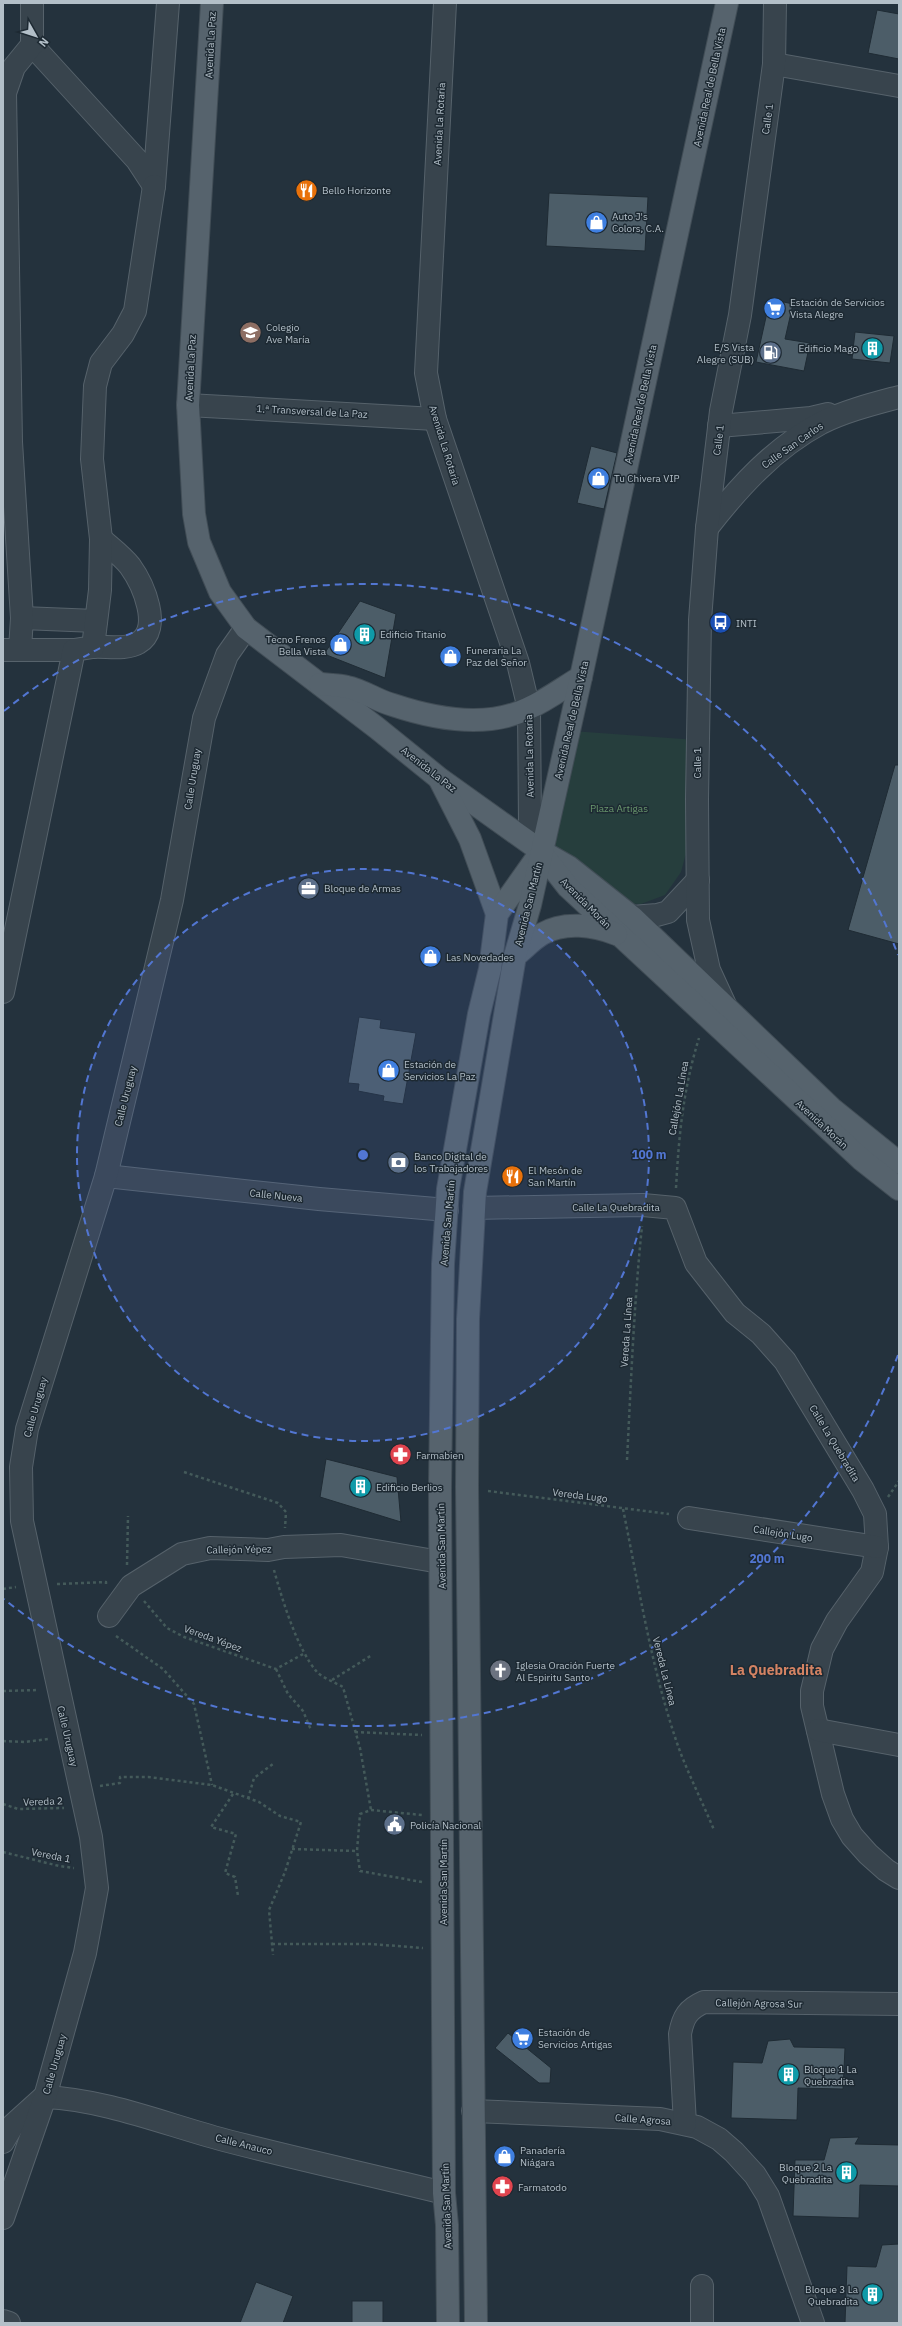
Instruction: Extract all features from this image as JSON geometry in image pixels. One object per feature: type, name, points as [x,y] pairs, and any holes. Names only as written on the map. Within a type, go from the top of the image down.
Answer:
[{"type":"main road","name":"Avenida La Paz","points":[[212,3],[188,405],[194,514],[199,542],[220,592],[246,628],[320,684],[440,779],[541,851]]},
{"type":"main road","name":"Avenida Real de Bella Vista","points":[[541,851],[581,677],[727,3]]},
{"type":"main road","points":[[320,684],[348,687],[383,702],[443,718],[482,720],[509,715],[529,709],[581,677]]},
{"type":"main road","points":[[440,779],[470,839],[497,914]]},
{"type":"main road","name":"Avenida San Martín","points":[[448,2323],[447,2225],[444,2193],[443,1817],[440,1562],[441,1318],[447,1210],[455,1150],[479,1014],[490,969],[497,914],[541,851]]},
{"type":"main road","name":"Avenida San Martín","points":[[476,2323],[467,1491],[468,1318],[474,1208],[515,956],[530,905],[541,851]]},
{"type":"main road","name":"Avenida Morán","points":[[541,851],[569,867],[632,917],[831,1108],[899,1163]]},
{"type":"main road","name":"Avenida Morán","points":[[541,851],[568,887],[861,1159],[899,1188]]},
{"type":"main road","points":[[515,956],[542,934],[562,928],[598,927],[618,934]]},
{"type":"street","points":[[32,3],[32,45],[14,66],[5,93],[11,442],[22,618],[11,650],[83,648],[137,644],[146,637],[150,630],[151,620],[144,592],[130,566],[101,538]]},
{"type":"street","points":[[3,992],[83,648],[96,621],[100,590],[101,538],[92,459],[95,386],[101,363],[123,334],[135,311],[154,186],[168,3]]},
{"type":"street","name":"Avenida La Rotaria","points":[[445,3],[426,373],[435,419],[518,663],[529,709],[530,824],[541,851]]},
{"type":"street","name":"Calle 1","points":[[726,1007],[709,970],[702,947],[698,920],[697,792],[700,620],[707,528],[719,426],[740,315],[774,64],[775,3]]},
{"type":"street","points":[[32,45],[137,160],[154,186]]},
{"type":"street","points":[[774,64],[899,86]]},
{"type":"street","name":"Calle San Carlos","points":[[719,426],[811,418],[899,396]]},
{"type":"street","name":"Calle San Carlos","points":[[707,528],[758,469],[781,450],[821,423],[899,396]]},
{"type":"street","name":"1.ª Transversal de La Paz","points":[[188,405],[435,419]]},
{"type":"street","points":[[22,618],[96,621]]},
{"type":"street","name":"Calle Uruguay","points":[[3,2218],[45,2097],[84,1953],[98,1888],[97,1870],[34,1585],[22,1521],[21,1467],[27,1429],[106,1176],[172,900],[204,718],[227,655],[246,628]]},
{"type":"street","points":[[632,917],[657,916],[668,912],[698,880]]},
{"type":"street","name":"Calle Nueva","points":[[106,1176],[311,1198],[447,1210]]},
{"type":"street","name":"Calle La Quebradita","points":[[474,1208],[644,1205],[675,1208],[696,1263],[735,1313],[761,1334],[785,1361],[863,1490],[875,1514],[877,1547],[872,1572],[837,1621],[822,1649],[812,1691],[812,1706],[833,1794],[842,1819],[852,1836],[868,1854],[886,1870],[899,1878]]},
{"type":"street","name":"Callejón Lugo","points":[[689,1518],[877,1547]]},
{"type":"street","name":"Callejón Yépez","points":[[109,1616],[131,1586],[182,1554],[210,1548],[276,1548],[341,1545],[440,1562]]},
{"type":"street","points":[[818,1730],[899,1746]]},
{"type":"street","name":"Callejón Agrosa Sur","points":[[685,2124],[680,2034],[683,2020],[691,2008],[704,2002],[899,2004]]},
{"type":"street","points":[[3,2142],[13,2125],[45,2097]]},
{"type":"street","name":"Calle Anauco","points":[[45,2097],[74,2098],[98,2103],[224,2140],[444,2193]]},
{"type":"street","name":"Calle Agrosa","points":[[473,2111],[660,2119],[697,2127],[719,2139],[734,2152],[755,2175],[768,2196],[813,2323]]},
{"type":"street","points":[[702,2286],[702,2323]]},
{"type":"street","points":[[3,2321],[9,2323]]},
{"type":"path","name":"Callejón La Línea","points":[[675,1208],[680,1122],[688,1073],[706,1016]]},
{"type":"path","name":"Vereda La Línea","points":[[627,1460],[633,1319],[638,1289],[644,1205]]},
{"type":"path","points":[[184,1472],[278,1503],[286,1512],[276,1548],[283,1602],[305,1652],[317,1673],[344,1687],[371,1810]]},
{"type":"path","name":"Vereda Lugo","points":[[467,1491],[489,1492],[623,1509],[655,1511],[689,1518]]},
{"type":"path","name":"Vereda La Línea","points":[[623,1509],[650,1642],[665,1704],[677,1744],[714,1830]]},
{"type":"path","points":[[128,1516],[125,1558],[131,1586]]},
{"type":"path","points":[[34,1585],[106,1582],[111,1632],[163,1669],[194,1704],[212,1785],[233,1794],[259,1802],[280,1816],[301,1822],[269,1910],[273,1955]]},
{"type":"path","name":"Vereda Yépez","points":[[131,1586],[167,1628],[184,1637],[276,1669]]},
{"type":"path","points":[[305,1652],[276,1669],[288,1694],[303,1710],[311,1730]]},
{"type":"path","points":[[331,1680],[372,1655]]},
{"type":"path","points":[[3,1691],[58,1689]]},
{"type":"path","points":[[355,1732],[442,1736]]},
{"type":"path","points":[[3,1741],[25,1742],[68,1736]]},
{"type":"path","points":[[248,1799],[254,1778],[273,1764]]},
{"type":"path","name":"Vereda 2","points":[[3,1804],[18,1809],[82,1798],[120,1783],[120,1778],[148,1777],[212,1785]]},
{"type":"path","points":[[233,1794],[210,1827],[236,1834],[225,1873],[235,1877],[238,1896]]},
{"type":"path","points":[[443,1817],[371,1810],[360,1814],[357,1851],[360,1871],[443,1886]]},
{"type":"path","points":[[292,1849],[357,1851]]},
{"type":"path","name":"Vereda 1","points":[[3,1852],[59,1866],[97,1870]]},
{"type":"path","points":[[272,1944],[371,1944],[443,1949]]},
{"type":"green space","name":"Plaza Artigas","points":[[558,730],[697,740],[689,842],[681,872],[665,895],[641,904],[622,903],[537,835]]},
{"type":"building","points":[[877,10],[899,14],[899,59],[868,53]]},
{"type":"building","name":"Auto J's Colors, C.A.","points":[[549,193],[648,197],[645,251],[546,246]]},
{"type":"building","points":[[770,299],[793,304],[785,339],[810,343],[804,371],[756,362]]},
{"type":"building","name":"Edificio Mago","points":[[855,332],[894,336],[890,363],[852,359]]},
{"type":"building","name":"Tu Chivera VIP","points":[[591,446],[617,453],[604,509],[577,503]]},
{"type":"building","name":"Edificio Titanio","points":[[360,601],[396,614],[385,678],[324,654]]},
{"type":"building","points":[[895,765],[899,765],[899,944],[848,930]]},
{"type":"building","points":[[359,1017],[381,1020],[380,1028],[416,1033],[403,1104],[383,1101],[384,1096],[358,1091],[359,1084],[348,1083]]},
{"type":"building","name":"Edificio Berlios","points":[[326,1459],[397,1477],[401,1522],[320,1497]]},
{"type":"building","points":[[508,2033],[551,2068],[550,2083],[539,2083],[495,2048]]},
{"type":"building","name":"Bloque 1 La Quebradita","points":[[790,2039],[794,2047],[845,2048],[843,2089],[798,2088],[797,2120],[731,2118],[733,2062],[762,2063],[768,2041]]},
{"type":"building","name":"Bloque 2 La Quebradita","points":[[859,2137],[855,2144],[899,2145],[899,2186],[860,2185],[859,2218],[793,2216],[795,2160],[824,2160],[830,2138]]},
{"type":"building","name":"Bloque 3 La Quebradita","points":[[899,2244],[899,2323],[845,2323],[847,2266],[876,2267],[882,2245]]},
{"type":"building","points":[[256,2282],[293,2296],[283,2323],[240,2323]]},
{"type":"building","points":[[352,2301],[383,2301],[383,2323],[352,2323]]},
{"type":"place","name":"Bello Horizonte","points":[[306,190]]},
{"type":"place","name":"Auto J's Colors, C.A.","points":[[597,222]]},
{"type":"place","name":"Estación de Servicios Vista Alegre","points":[[775,308]]},
{"type":"place","name":"Colegio Ave María","points":[[251,333]]},
{"type":"place","name":"Edificio Mago","points":[[873,348]]},
{"type":"place","name":"E/S Vista Alegre (SUB)","points":[[770,353]]},
{"type":"place","name":"Tu Chivera VIP","points":[[598,478]]},
{"type":"place","name":"INTI","points":[[721,623]]},
{"type":"place","name":"Edificio Titanio","points":[[365,634]]},
{"type":"place","name":"Tecno Frenos Bella Vista","points":[[341,645]]},
{"type":"place","name":"Funeraria La Paz del Señor","points":[[450,656]]},
{"type":"place","name":"Bloque de Armas","points":[[308,888]]},
{"type":"place","name":"Las Novedades","points":[[431,957]]},
{"type":"place","name":"Estación de Servicios La Paz","points":[[388,1070]]},
{"type":"place","name":"Banco Digital de los Trabajadores","points":[[398,1162]]},
{"type":"place","name":"El Mesón de San Martín","points":[[513,1176]]},
{"type":"place","name":"Farmabien","points":[[401,1455]]},
{"type":"place","name":"Edificio Berlios","points":[[360,1487]]},
{"type":"place","name":"Iglesia Oración Fuerte Al Espiritu Santo","points":[[501,1671]]},
{"type":"place","name":"Policía Nacional","points":[[395,1825]]},
{"type":"place","name":"Estación de Servicios Artigas","points":[[523,2038]]},
{"type":"place","name":"Bloque 1 La Quebradita","points":[[788,2075]]},
{"type":"place","name":"Panadería Niágara","points":[[505,2156]]},
{"type":"place","name":"Bloque 2 La Quebradita","points":[[847,2173]]},
{"type":"place","name":"Farmatodo","points":[[503,2187]]},
{"type":"place","name":"Bloque 3 La Quebradita","points":[[873,2295]]},
{"type":"district","name":"La Quebradita","points":[[776,1670]]}]
